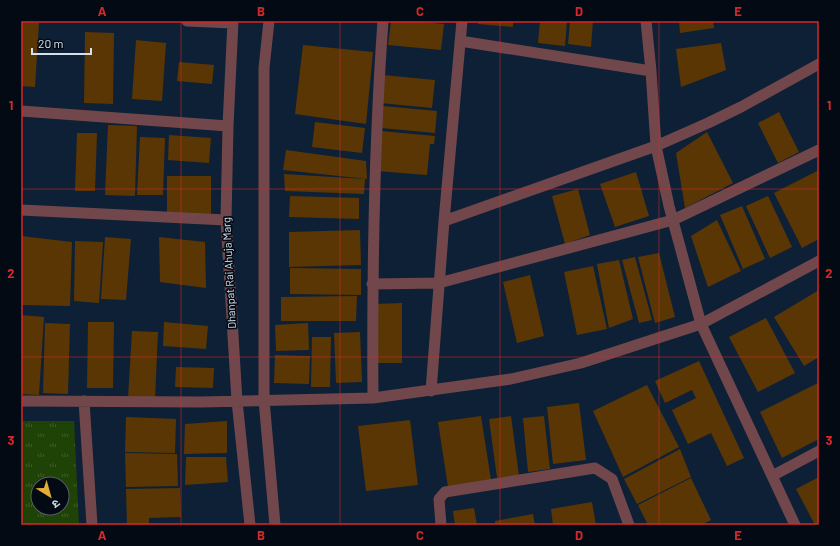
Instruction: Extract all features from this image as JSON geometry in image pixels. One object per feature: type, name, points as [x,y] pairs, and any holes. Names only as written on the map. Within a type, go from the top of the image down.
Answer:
[{"type":"street","points":[[186,21],[232,22]]},
{"type":"street","points":[[269,21],[264,68],[264,400],[275,525]]},
{"type":"street","points":[[373,398],[372,284],[380,64],[383,21]]},
{"type":"street","points":[[431,391],[444,221],[462,21]]},
{"type":"street","points":[[646,21],[656,146],[673,220],[701,324],[795,525]]},
{"type":"street","name":"Dhanpat Rai Ahuja Marg","points":[[232,22],[226,220],[237,401],[250,525]]},
{"type":"street","points":[[460,41],[651,71]]},
{"type":"street","points":[[444,221],[656,146],[708,124],[819,64]]},
{"type":"street","points":[[21,111],[228,126]]},
{"type":"street","points":[[372,284],[439,283],[673,220],[819,150]]},
{"type":"street","points":[[21,210],[226,220]]},
{"type":"street","points":[[21,401],[202,402],[373,398],[431,391],[511,378],[581,363],[701,324],[819,262]]},
{"type":"street","points":[[84,401],[92,525]]},
{"type":"street","points":[[772,476],[819,451]]},
{"type":"street","points":[[441,525],[439,499],[445,492],[595,468],[612,479],[629,525]]},
{"type":"green space","points":[[21,421],[74,421],[79,525],[21,525]]},
{"type":"building","points":[[391,21],[413,21],[444,24],[441,50],[388,45]]},
{"type":"building","points":[[478,21],[513,21],[513,27],[478,24]]},
{"type":"building","points":[[540,21],[567,21],[565,46],[538,43]]},
{"type":"building","points":[[570,21],[593,21],[591,47],[568,44]]},
{"type":"building","points":[[679,21],[713,21],[714,28],[680,33]]},
{"type":"building","points":[[21,22],[39,23],[35,87],[21,86]]},
{"type":"building","points":[[85,32],[114,33],[113,104],[84,103]]},
{"type":"building","points":[[136,40],[166,43],[162,101],[132,99]]},
{"type":"building","points":[[721,43],[726,70],[681,87],[676,49]]},
{"type":"building","points":[[303,45],[373,52],[366,124],[295,114]]},
{"type":"building","points":[[179,62],[214,65],[212,84],[177,81]]},
{"type":"building","points":[[383,75],[435,80],[432,108],[380,103]]},
{"type":"building","points":[[383,106],[437,111],[435,133],[381,128]]},
{"type":"building","points":[[779,112],[799,152],[778,163],[758,123]]},
{"type":"building","points":[[315,122],[365,128],[362,153],[312,147]]},
{"type":"building","points":[[108,125],[137,126],[135,196],[105,195]]},
{"type":"building","points":[[381,131],[435,136],[434,144],[430,144],[427,175],[377,171]]},
{"type":"building","points":[[707,132],[733,183],[685,208],[676,153]]},
{"type":"building","points":[[77,133],[97,133],[95,191],[75,191]]},
{"type":"building","points":[[169,135],[211,138],[209,163],[168,160]]},
{"type":"building","points":[[140,137],[165,138],[163,195],[137,195]]},
{"type":"building","points":[[286,150],[366,161],[367,179],[283,170]]},
{"type":"building","points":[[819,170],[819,239],[802,248],[774,193]]},
{"type":"building","points":[[636,172],[649,216],[615,227],[600,184]]},
{"type":"building","points":[[284,174],[365,179],[364,194],[285,191]]},
{"type":"building","points":[[167,176],[211,176],[211,215],[167,214]]},
{"type":"building","points":[[578,189],[590,235],[565,244],[552,196]]},
{"type":"building","points":[[290,196],[359,198],[359,219],[289,217]]},
{"type":"building","points":[[768,196],[792,247],[770,258],[746,206]]},
{"type":"building","points":[[742,206],[765,259],[743,269],[720,215]]},
{"type":"building","points":[[717,220],[741,271],[708,287],[691,236]]},
{"type":"building","points":[[360,230],[361,265],[289,267],[289,232]]},
{"type":"building","points":[[21,236],[72,242],[70,306],[21,305]]},
{"type":"building","points":[[105,237],[131,239],[126,300],[101,299]]},
{"type":"building","points":[[159,237],[205,242],[206,288],[160,282]]},
{"type":"building","points":[[75,241],[103,242],[99,303],[74,301]]},
{"type":"building","points":[[659,253],[675,317],[655,323],[638,257]]},
{"type":"building","points":[[635,257],[652,320],[639,323],[622,260]]},
{"type":"building","points":[[619,260],[633,319],[609,328],[597,264]]},
{"type":"building","points":[[593,266],[607,329],[577,335],[564,272]]},
{"type":"building","points":[[290,268],[361,269],[361,295],[290,294]]},
{"type":"building","points":[[530,275],[544,336],[517,343],[503,282]]},
{"type":"building","points":[[819,290],[819,357],[804,366],[774,317]]},
{"type":"building","points":[[357,296],[356,321],[281,321],[281,297]]},
{"type":"building","points":[[402,303],[402,363],[374,363],[374,304]]},
{"type":"building","points":[[21,315],[44,317],[39,395],[21,394]]},
{"type":"building","points":[[766,318],[795,373],[758,392],[729,337]]},
{"type":"building","points":[[88,322],[114,322],[113,388],[87,388]]},
{"type":"building","points":[[164,322],[208,326],[206,349],[163,346]]},
{"type":"building","points":[[45,323],[70,324],[68,394],[43,393]]},
{"type":"building","points":[[308,323],[309,350],[276,351],[275,325]]},
{"type":"building","points":[[132,331],[158,332],[155,399],[128,398]]},
{"type":"building","points":[[360,332],[362,382],[336,383],[334,333]]},
{"type":"building","points":[[312,337],[331,337],[330,387],[311,387]]},
{"type":"building","points":[[275,355],[310,356],[309,384],[274,383]]},
{"type":"building","points":[[699,361],[744,458],[727,466],[711,433],[688,444],[672,410],[696,398],[692,390],[665,403],[655,381]]},
{"type":"building","points":[[176,367],[214,368],[213,388],[175,387]]},
{"type":"building","points":[[818,383],[819,439],[782,458],[760,412]]},
{"type":"building","points":[[647,385],[679,447],[623,477],[593,411]]},
{"type":"building","points":[[579,403],[586,460],[553,464],[547,407]]},
{"type":"building","points":[[481,416],[491,480],[448,487],[438,422]]},
{"type":"building","points":[[511,416],[519,476],[497,478],[489,419]]},
{"type":"building","points":[[544,416],[550,469],[528,472],[523,418]]},
{"type":"building","points":[[126,417],[176,419],[175,453],[125,452]]},
{"type":"building","points":[[410,420],[418,485],[366,491],[358,426]]},
{"type":"building","points":[[227,421],[227,453],[184,454],[185,424]]},
{"type":"building","points":[[680,449],[691,477],[637,504],[624,479]]},
{"type":"building","points":[[125,453],[177,454],[178,486],[126,487]]},
{"type":"building","points":[[186,457],[226,457],[228,482],[185,485]]},
{"type":"building","points":[[819,477],[819,523],[815,525],[796,489]]},
{"type":"building","points":[[691,478],[711,520],[701,525],[648,525],[638,505]]},
{"type":"building","points":[[180,488],[181,517],[149,518],[149,525],[127,525],[126,489]]},
{"type":"building","points":[[592,502],[596,525],[553,525],[551,509]]},
{"type":"building","points":[[474,508],[477,525],[455,525],[453,511]]},
{"type":"building","points":[[533,514],[535,525],[495,525],[495,521]]}]
